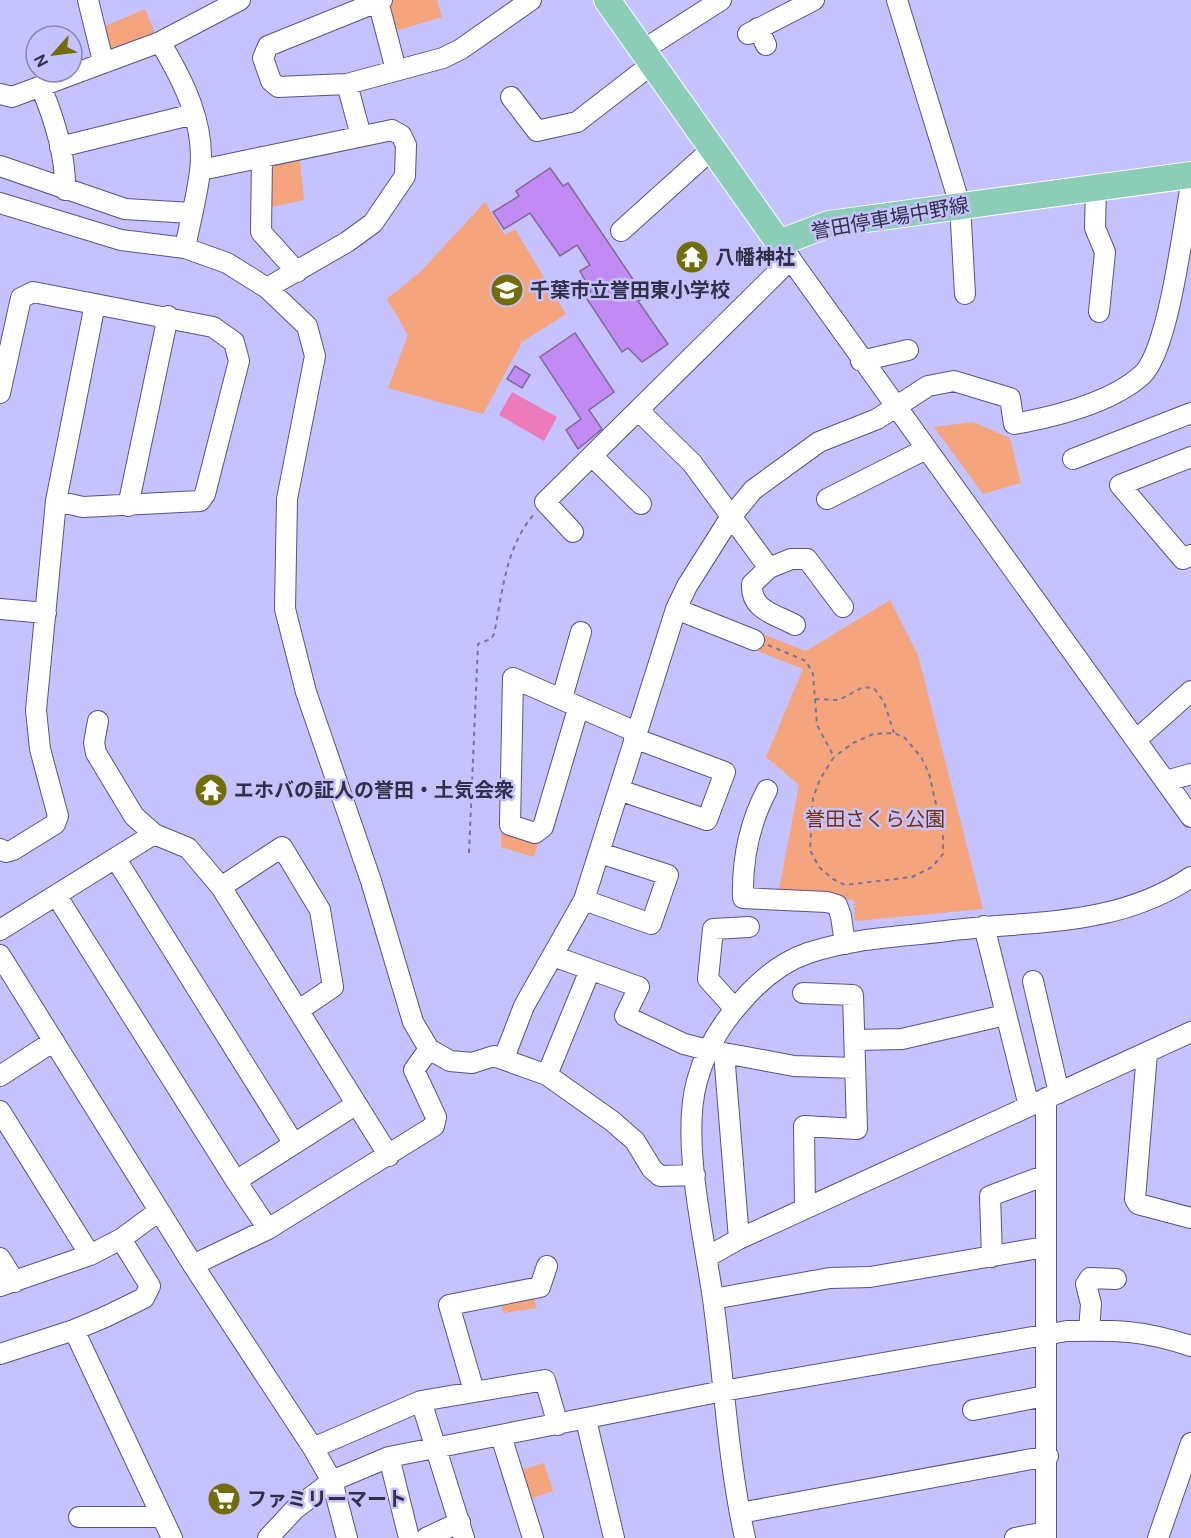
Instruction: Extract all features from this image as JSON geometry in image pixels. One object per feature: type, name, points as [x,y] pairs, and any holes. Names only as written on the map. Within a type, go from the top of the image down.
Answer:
[{"type":"main road","points":[[609,1],[785,251]]},
{"type":"main road","name":"誉田停車場中野線","points":[[785,251],[830,224],[1191,175]]},
{"type":"street","points":[[88,0],[103,62]]},
{"type":"street","points":[[0,94],[12,97],[160,42],[210,8],[240,0]]},
{"type":"street","points":[[396,70],[380,1],[268,46],[263,58],[271,81],[278,87],[347,84],[443,58],[461,50],[531,0]]},
{"type":"street","points":[[512,97],[537,131],[577,122],[648,57],[721,0]]},
{"type":"street","points":[[757,35],[814,0]]},
{"type":"street","points":[[897,0],[960,205],[964,294]]},
{"type":"street","points":[[160,42],[183,80],[200,143],[201,170],[185,248]]},
{"type":"street","points":[[347,84],[361,136]]},
{"type":"street","points":[[41,87],[60,147],[66,175],[65,190]]},
{"type":"street","points":[[60,147],[194,114]]},
{"type":"street","points":[[201,170],[392,130],[401,135],[406,146],[405,176],[373,223],[347,242],[267,288]]},
{"type":"street","points":[[621,231],[712,149]]},
{"type":"street","points":[[262,157],[261,232],[297,272]]},
{"type":"street","points":[[0,166],[125,209],[191,213]]},
{"type":"street","points":[[504,1058],[524,1006],[584,900],[676,609],[687,586],[730,518],[753,490],[819,442],[896,409],[927,386],[954,381],[1010,398],[1014,424],[1056,416],[1113,393],[1143,375],[1162,338],[1191,185]]},
{"type":"street","points":[[1096,187],[1095,228],[1106,252],[1100,312]]},
{"type":"street","points":[[0,203],[121,240],[185,248],[227,263],[267,288],[307,326],[315,356],[288,499],[285,609],[306,692],[371,881],[413,1022],[429,1049],[450,1061],[472,1063],[494,1056],[547,1075],[635,1141],[652,1169],[660,1176],[696,1175]]},
{"type":"street","points":[[573,532],[545,502],[638,410],[785,251],[861,361],[1191,817]]},
{"type":"street","points":[[0,393],[6,334],[21,298],[33,292],[168,316],[213,327],[226,334],[234,342],[239,361],[205,494],[201,501],[83,507],[57,501]]},
{"type":"street","points":[[0,849],[6,852],[13,850],[55,824],[58,816],[40,748],[36,710],[57,501],[95,304]]},
{"type":"street","points":[[128,506],[168,316]]},
{"type":"street","points":[[861,361],[908,350]]},
{"type":"street","points":[[638,410],[693,463],[730,518],[769,568]]},
{"type":"street","points":[[1074,459],[1191,413]]},
{"type":"street","points":[[826,499],[926,448]]},
{"type":"street","points":[[592,456],[641,504]]},
{"type":"street","points":[[1191,457],[1120,485],[1183,559],[1191,555]]},
{"type":"street","points":[[795,625],[755,604],[751,596],[752,584],[769,568],[792,559],[807,559],[843,607]]},
{"type":"street","points":[[0,609],[46,613]]},
{"type":"street","points":[[676,609],[754,639]]},
{"type":"street","points":[[581,632],[570,703],[543,828],[535,833],[510,825],[513,678],[570,703],[635,735],[725,772],[706,820],[619,790]]},
{"type":"street","points":[[1136,740],[1191,692]]},
{"type":"street","points":[[98,721],[94,743],[96,753],[134,816],[154,834],[188,848],[220,887],[389,1156]]},
{"type":"street","points":[[1166,781],[1191,774]]},
{"type":"street","points":[[767,790],[758,808],[742,868],[743,898],[827,902],[837,905],[845,944]]},
{"type":"street","points":[[0,930],[154,834]]},
{"type":"street","points":[[220,887],[282,847],[320,910],[333,987],[299,1010]]},
{"type":"street","points":[[584,900],[651,924],[668,875],[600,853]]},
{"type":"street","points":[[116,859],[294,1144]]},
{"type":"street","points":[[739,1239],[716,1052],[721,1026],[757,984],[780,967],[807,953],[845,944],[984,926],[1052,923],[1082,919],[1121,910],[1191,877]]},
{"type":"street","points":[[56,894],[268,1229]]},
{"type":"street","points":[[984,926],[1005,1015],[1044,1099]]},
{"type":"street","points":[[735,1009],[708,980],[713,929],[749,927]]},
{"type":"street","points":[[0,955],[193,1265],[313,1448],[332,1481],[347,1538]]},
{"type":"street","points":[[553,956],[639,987],[625,1016],[684,1044],[794,1066],[854,1068]]},
{"type":"street","points":[[547,1075],[590,970]]},
{"type":"street","points":[[1015,1538],[1046,1535],[1048,1456],[1045,1396],[1046,1175],[1044,1099],[1033,981]]},
{"type":"street","points":[[803,993],[853,995],[857,1129],[804,1126],[806,1208]]},
{"type":"street","points":[[855,1040],[902,1039],[1005,1015]]},
{"type":"street","points":[[707,1257],[739,1239],[1191,1032]]},
{"type":"street","points":[[0,1076],[54,1041]]},
{"type":"street","points":[[193,1265],[268,1229],[389,1156],[436,1123],[436,1117],[414,1070],[416,1064],[429,1049]]},
{"type":"street","points":[[716,1052],[696,1082],[693,1109],[696,1175],[723,1391],[745,1538]]},
{"type":"street","points":[[1147,1053],[1135,1199],[1138,1204],[1191,1218]]},
{"type":"street","points":[[236,1181],[355,1105]]},
{"type":"street","points":[[0,1111],[90,1255]]},
{"type":"street","points":[[992,1257],[990,1196],[1046,1175]]},
{"type":"street","points":[[0,1258],[7,1284],[90,1255],[121,1239],[159,1211]]},
{"type":"street","points":[[0,1354],[74,1330],[144,1298],[150,1286],[121,1239]]},
{"type":"street","points":[[713,1299],[830,1278],[870,1277],[1045,1247]]},
{"type":"street","points":[[474,1391],[449,1305],[540,1287],[547,1266]]},
{"type":"street","points":[[1089,1331],[1091,1304],[1086,1284],[1090,1278],[1116,1280]]},
{"type":"street","points":[[74,1330],[172,1538]]},
{"type":"street","points":[[268,1538],[295,1509],[332,1481],[389,1457],[501,1437],[723,1391],[1045,1335],[1089,1331],[1136,1332],[1191,1346]]},
{"type":"street","points":[[313,1448],[421,1401],[545,1380],[558,1425]]},
{"type":"street","points":[[973,1410],[1045,1396]]},
{"type":"street","points":[[421,1401],[462,1530],[426,1538]]},
{"type":"street","points":[[586,1420],[614,1538]]},
{"type":"street","points":[[501,1437],[533,1538]]},
{"type":"street","points":[[1158,1538],[1191,1443]]},
{"type":"street","points":[[740,1513],[1048,1456]]},
{"type":"street","points":[[389,1457],[409,1538]]},
{"type":"street","points":[[79,1517],[161,1517]]},
{"type":"path","points":[[469,853],[478,644],[491,639],[494,634],[516,537],[545,502]]},
{"type":"path","points":[[754,639],[806,661],[813,674],[817,725],[834,757]]},
{"type":"path","points":[[815,699],[839,700],[863,687],[874,688],[884,702],[894,733]]},
{"type":"path","points":[[894,733],[905,738],[921,757],[929,773],[943,835],[943,854],[932,867],[912,877],[845,885],[833,879],[819,867],[810,850],[813,798],[820,779],[834,757],[853,743],[873,734],[886,736],[894,733]]},
{"type":"green space","points":[[389,0],[437,0],[442,17],[395,31],[387,4]]},
{"type":"green space","points":[[145,9],[155,33],[112,52],[106,49],[98,29]]},
{"type":"green space","points":[[299,154],[304,200],[267,208],[269,166]]},
{"type":"green space","points":[[485,202],[505,235],[515,229],[566,314],[522,342],[483,414],[388,388],[408,335],[387,299],[421,271]]},
{"type":"green space","points":[[973,422],[1010,438],[1021,483],[983,494],[934,427]]},
{"type":"green space","name":"誉田さくら公園","points":[[890,600],[918,655],[983,909],[855,921],[854,900],[778,894],[799,785],[766,757],[803,669],[750,648],[757,632],[806,651]]},
{"type":"green space","points":[[501,825],[540,837],[534,857],[501,847]]},
{"type":"green space","points":[[533,1290],[536,1308],[503,1313],[500,1296]]},
{"type":"green space","points":[[544,1463],[553,1491],[527,1500],[517,1471]]},
{"type":"shaded area","points":[[512,392],[557,417],[544,441],[499,415]]},
{"type":"building","points":[[550,168],[563,186],[568,183],[645,297],[638,301],[668,344],[642,362],[628,348],[622,352],[585,296],[591,292],[580,271],[590,265],[577,245],[560,256],[530,213],[504,229],[493,212],[519,196],[516,191]]},
{"type":"building","points":[[575,333],[614,392],[589,410],[602,429],[578,449],[566,430],[581,419],[540,357]]},
{"type":"building","points":[[515,366],[530,375],[522,388],[507,379]]},
{"type":"place","name":"八幡神社","points":[[692,257]]},
{"type":"place","name":"千葉市立誉田東小学校","points":[[507,290]]},
{"type":"place","name":"エホバの証人の誉田・土気会衆","points":[[211,790]]},
{"type":"place","name":"ファミリーマート","points":[[224,1499]]}]
